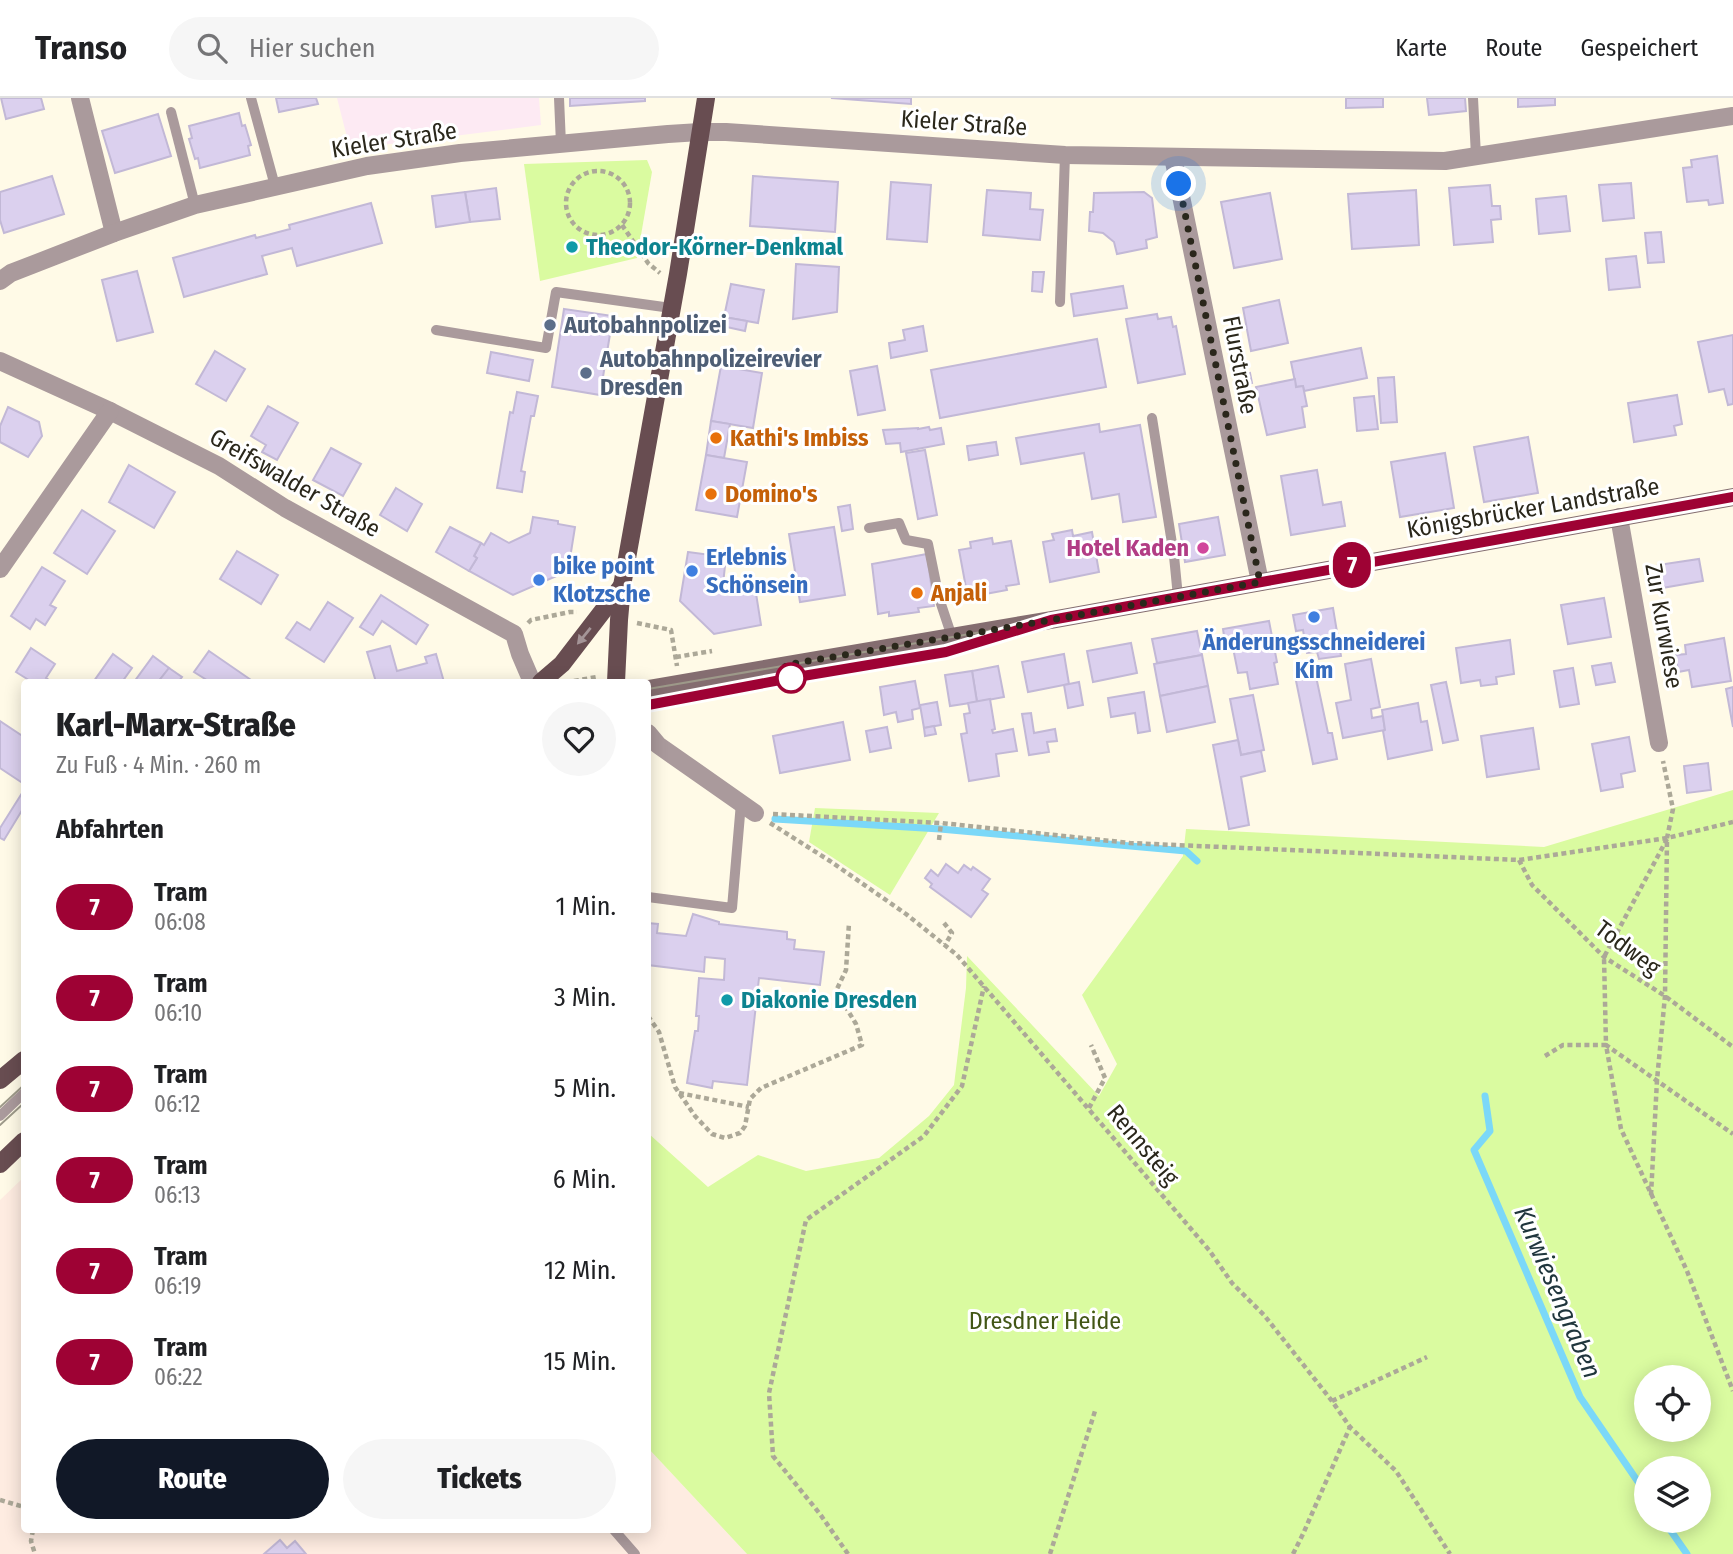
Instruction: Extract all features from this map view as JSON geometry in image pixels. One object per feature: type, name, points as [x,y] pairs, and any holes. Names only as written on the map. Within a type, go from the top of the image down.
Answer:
[{"type":"main road","points":[[616,679],[622,586],[706,98]]},
{"type":"main road","name":"Königsbrücker Landstraße","points":[[651,688],[1733,497]]},
{"type":"main road","points":[[544,679],[562,664],[622,586]]},
{"type":"main road","points":[[0,1080],[21,1062]]},
{"type":"main road","points":[[0,1164],[21,1143]]},
{"type":"street","points":[[80,98],[114,233]]},
{"type":"street","name":"Kieler Straße","points":[[0,281],[11,273],[195,205],[367,166],[460,153],[700,132],[1065,155],[1445,161],[1733,116]]},
{"type":"street","name":"Flurstraße","points":[[1173,157],[1260,582]]},
{"type":"street","name":"Greifswalder Straße","points":[[0,361],[110,411],[219,466],[285,508],[514,634],[531,679]]},
{"type":"street","points":[[0,569],[110,411]]},
{"type":"street","name":"Zur Kurwiese","points":[[1619,517],[1659,743]]},
{"type":"street","points":[[651,737],[658,745],[755,810]]},
{"type":"lane","points":[[251,98],[275,186]]},
{"type":"lane","points":[[559,98],[561,144]]},
{"type":"lane","points":[[1473,98],[1476,156]]},
{"type":"lane","points":[[171,112],[195,205]]},
{"type":"lane","points":[[1060,302],[1065,155]]},
{"type":"lane","points":[[436,330],[546,348],[556,292],[671,308]]},
{"type":"lane","points":[[1152,418],[1178,597]]},
{"type":"lane","points":[[869,528],[899,523],[906,540],[928,544],[939,598],[952,637]]},
{"type":"lane","points":[[651,897],[732,908],[755,810]]},
{"type":"lane","points":[[0,1116],[21,1096]]},
{"type":"lane","points":[[617,1533],[635,1554]]},
{"type":"path","points":[[593,170],[613,174],[621,180],[630,198],[630,207],[622,225],[613,232],[591,235],[572,223],[565,202],[573,181],[593,170]]},
{"type":"path","points":[[622,225],[655,270]]},
{"type":"path","points":[[635,623],[671,630],[679,683]]},
{"type":"path","points":[[676,657],[712,652]]},
{"type":"path","points":[[1651,1195],[1665,996],[1667,838],[1673,809],[1659,743]]},
{"type":"path","points":[[755,810],[1130,843],[1519,860],[1667,838],[1733,822]]},
{"type":"path","name":"Rennsteig","points":[[755,810],[884,899],[957,955],[1209,1250],[1232,1283],[1264,1315],[1350,1427],[1396,1471],[1450,1554]]},
{"type":"path","points":[[939,840],[940,827]]},
{"type":"path","points":[[1667,838],[1604,957],[1606,1045],[1621,1129],[1687,1271],[1733,1391]]},
{"type":"path","name":"Todweg","points":[[1519,860],[1532,885],[1604,957],[1665,996],[1733,1047]]},
{"type":"path","points":[[651,1020],[659,1032],[675,1087],[695,1116],[712,1134],[725,1138],[740,1133],[746,1126],[750,1099],[761,1088],[862,1045],[856,1024],[836,991],[846,970],[849,923]]},
{"type":"path","points":[[944,923],[952,933],[945,945]]},
{"type":"path","points":[[848,1554],[773,1456],[769,1393],[806,1220],[923,1136],[962,1086],[984,986]]},
{"type":"path","points":[[1088,1108],[1105,1078],[1091,1045]]},
{"type":"path","points":[[1545,1056],[1563,1045],[1606,1045],[1733,1134]]},
{"type":"path","points":[[679,1093],[749,1107]]},
{"type":"path","points":[[1332,1401],[1427,1357]]},
{"type":"path","points":[[1049,1554],[1094,1411]]},
{"type":"path","points":[[1293,1554],[1350,1427]]},
{"type":"path","points":[[0,1500],[21,1506]]},
{"type":"path","points":[[32,1533],[31,1541],[35,1554]]},
{"type":"shaded area","points":[[337,98],[539,98],[541,125],[350,149]]},
{"type":"shaded area","points":[[21,1180],[21,1533],[651,1533],[651,1451],[747,1554],[0,1554],[0,1200]]},
{"type":"green space","points":[[647,160],[652,172],[637,258],[540,281],[524,164]]},
{"type":"green space","name":"Dresdner Heide","points":[[1733,790],[1733,1554],[747,1554],[651,1451],[651,1136],[708,1187],[758,1155],[806,1171],[879,1158],[929,1116],[954,1085],[966,988],[967,956],[1099,1096],[1117,1064],[1082,995],[1183,856],[1186,829],[1544,847]]},
{"type":"green space","points":[[815,808],[939,813],[890,895],[809,842]]},
{"type":"building","points":[[1,98],[41,98],[44,109],[6,119]]},
{"type":"building","points":[[276,98],[316,98],[318,104],[279,112]]},
{"type":"building","points":[[570,98],[645,98],[645,101],[570,106]]},
{"type":"building","points":[[831,98],[911,98],[911,104]]},
{"type":"building","points":[[1346,98],[1383,98],[1383,107],[1346,108]]},
{"type":"building","points":[[1427,98],[1465,98],[1466,111],[1429,115]]},
{"type":"building","points":[[1518,98],[1555,98],[1555,105],[1518,107]]},
{"type":"building","points":[[239,113],[251,145],[248,146],[250,155],[200,168],[189,139],[192,138],[189,126]]},
{"type":"building","points":[[158,114],[171,156],[115,173],[102,131]]},
{"type":"building","points":[[1717,156],[1723,203],[1709,205],[1708,200],[1687,202],[1683,168],[1692,167],[1691,160]]},
{"type":"building","points":[[52,176],[64,214],[4,233],[0,220],[0,192]]},
{"type":"building","points":[[753,176],[838,182],[835,232],[750,226]]},
{"type":"building","points":[[891,182],[931,185],[927,242],[887,239]]},
{"type":"building","points":[[1631,183],[1634,218],[1603,221],[1599,185]]},
{"type":"building","points":[[1490,185],[1492,206],[1500,206],[1501,219],[1491,220],[1493,242],[1454,245],[1449,188]]},
{"type":"building","points":[[496,188],[500,219],[470,222],[465,192]]},
{"type":"building","points":[[987,190],[1031,193],[1030,209],[1043,210],[1040,240],[983,235]]},
{"type":"building","points":[[1416,190],[1419,245],[1352,249],[1348,194]]},
{"type":"building","points":[[465,192],[470,222],[436,227],[432,196]]},
{"type":"building","points":[[1144,192],[1152,198],[1157,237],[1146,240],[1147,248],[1117,254],[1114,242],[1103,233],[1089,231],[1094,193]]},
{"type":"building","points":[[1270,193],[1282,259],[1234,268],[1221,202]]},
{"type":"building","points":[[1566,196],[1570,231],[1539,234],[1536,199]]},
{"type":"building","points":[[371,203],[382,243],[297,266],[292,248],[262,256],[267,274],[184,297],[173,258],[255,235],[256,238],[290,229],[289,225]]},
{"type":"building","points":[[1661,232],[1664,262],[1648,263],[1645,233]]},
{"type":"building","points":[[1636,256],[1640,287],[1609,290],[1606,259]]},
{"type":"building","points":[[796,264],[839,267],[837,312],[793,319]]},
{"type":"building","points":[[137,271],[153,332],[117,341],[102,280]]},
{"type":"building","points":[[1033,272],[1044,272],[1042,292],[1032,291]]},
{"type":"building","points":[[731,284],[764,290],[758,323],[724,317]]},
{"type":"building","points":[[1123,286],[1127,308],[1074,316],[1071,294]]},
{"type":"building","points":[[1279,300],[1288,343],[1251,351],[1243,308]]},
{"type":"building","points":[[564,309],[613,316],[600,395],[552,387]]},
{"type":"building","points":[[1157,314],[1158,319],[1171,317],[1173,327],[1176,326],[1185,374],[1138,383],[1126,319]]},
{"type":"building","points":[[724,317],[747,321],[745,331],[722,326]]},
{"type":"building","points":[[923,326],[927,351],[891,358],[889,343],[905,340],[903,330]]},
{"type":"building","points":[[1733,335],[1733,404],[1728,405],[1724,389],[1709,392],[1698,342]]},
{"type":"building","points":[[1097,339],[1106,387],[940,418],[931,370]]},
{"type":"building","points":[[1361,348],[1367,378],[1304,391],[1303,386],[1296,387],[1291,362]]},
{"type":"building","points":[[215,351],[245,369],[226,401],[196,384]]},
{"type":"building","points":[[491,352],[533,360],[529,381],[487,373]]},
{"type":"building","points":[[721,366],[762,373],[753,428],[711,421]]},
{"type":"building","points":[[877,366],[885,410],[858,415],[850,371]]},
{"type":"building","points":[[1250,373],[1252,383],[1242,385],[1240,375]]},
{"type":"building","points":[[1394,377],[1397,422],[1381,423],[1378,378]]},
{"type":"building","points":[[1295,379],[1296,387],[1303,386],[1307,406],[1302,407],[1305,427],[1267,435],[1256,387]]},
{"type":"building","points":[[517,392],[538,396],[534,416],[531,416],[521,471],[525,472],[522,492],[497,488],[510,412],[513,413]]},
{"type":"building","points":[[1677,395],[1682,424],[1674,426],[1676,435],[1634,442],[1628,403]]},
{"type":"building","points":[[1374,396],[1378,429],[1357,431],[1354,398]]},
{"type":"building","points":[[268,406],[298,423],[277,460],[262,452],[266,445],[251,436]]},
{"type":"building","points":[[8,407],[39,422],[42,436],[28,457],[0,442],[0,426]]},
{"type":"building","points":[[711,421],[730,424],[724,458],[706,455]]},
{"type":"building","points":[[1099,424],[1100,432],[1140,425],[1156,517],[1123,522],[1119,494],[1092,499],[1084,453],[1021,464],[1016,438]]},
{"type":"building","points":[[929,427],[930,430],[941,428],[944,444],[901,452],[900,443],[886,444],[883,430]]},
{"type":"building","points":[[1528,437],[1538,493],[1484,502],[1474,447]]},
{"type":"building","points":[[996,442],[998,455],[969,460],[967,446]]},
{"type":"building","points":[[331,448],[361,464],[343,496],[313,480]]},
{"type":"building","points":[[925,450],[937,515],[918,519],[906,453]]},
{"type":"building","points":[[1445,453],[1454,508],[1400,517],[1391,462]]},
{"type":"building","points":[[706,455],[747,462],[737,517],[696,510]]},
{"type":"building","points":[[129,465],[175,492],[154,528],[109,502]]},
{"type":"building","points":[[1317,470],[1323,505],[1341,502],[1345,526],[1291,535],[1281,476]]},
{"type":"building","points":[[396,488],[422,504],[407,531],[380,515]]},
{"type":"building","points":[[850,505],[853,529],[842,531],[838,507]]},
{"type":"building","points":[[82,510],[115,531],[87,574],[54,553]]},
{"type":"building","points":[[533,517],[575,527],[568,571],[513,595],[469,571],[477,558],[474,556],[481,543],[484,545],[491,533],[509,543],[530,533]]},
{"type":"building","points":[[1218,517],[1225,555],[1185,562],[1179,524]]},
{"type":"building","points":[[450,527],[481,543],[474,556],[477,558],[469,571],[436,552]]},
{"type":"building","points":[[834,527],[845,595],[800,602],[789,534]]},
{"type":"building","points":[[1072,530],[1073,536],[1092,532],[1099,572],[1050,582],[1043,542],[1054,540],[1052,534]]},
{"type":"building","points":[[992,538],[993,544],[1011,541],[1019,584],[1006,586],[1007,590],[980,595],[980,591],[967,593],[959,550],[971,548],[970,542]]},
{"type":"building","points":[[237,551],[278,575],[261,604],[220,579]]},
{"type":"building","points":[[688,552],[726,557],[723,584],[730,591],[755,587],[761,625],[714,634],[680,601]]},
{"type":"building","points":[[927,554],[934,606],[918,608],[919,612],[889,616],[889,612],[878,614],[872,564]]},
{"type":"building","points":[[1699,559],[1703,581],[1662,588],[1658,565]]},
{"type":"building","points":[[42,567],[65,581],[50,605],[56,608],[45,625],[36,619],[30,629],[11,616]]},
{"type":"building","points":[[381,595],[428,625],[416,644],[382,621],[373,635],[360,627]]},
{"type":"building","points":[[1604,598],[1611,637],[1568,644],[1561,605]]},
{"type":"building","points":[[328,602],[353,618],[324,662],[286,638],[297,622],[310,630]]},
{"type":"building","points":[[1333,608],[1341,656],[1319,659],[1317,652],[1307,653],[1303,630],[1296,631],[1293,615]]},
{"type":"building","points":[[1269,621],[1277,662],[1274,663],[1278,684],[1250,689],[1247,672],[1238,673],[1233,648],[1226,649],[1223,629]]},
{"type":"building","points":[[1197,631],[1202,655],[1157,663],[1152,639]]},
{"type":"building","points":[[1724,638],[1731,681],[1692,687],[1689,670],[1678,672],[1676,655],[1686,654],[1685,645]]},
{"type":"building","points":[[1510,640],[1514,674],[1496,677],[1497,684],[1481,686],[1480,680],[1461,683],[1456,648]]},
{"type":"building","points":[[1131,643],[1137,673],[1093,682],[1087,651]]},
{"type":"building","points":[[390,646],[397,671],[427,663],[425,657],[436,654],[443,679],[375,679],[367,652]]},
{"type":"building","points":[[31,648],[55,664],[48,679],[27,679],[16,672]]},
{"type":"building","points":[[209,651],[250,679],[205,679],[194,672]]},
{"type":"building","points":[[113,654],[132,668],[124,679],[95,679]]},
{"type":"building","points":[[1064,654],[1069,684],[1028,692],[1022,662]]},
{"type":"building","points":[[1202,655],[1208,686],[1160,696],[1154,664]]},
{"type":"building","points":[[153,656],[169,668],[160,679],[136,679]]},
{"type":"building","points":[[1371,659],[1380,707],[1371,709],[1372,718],[1383,716],[1385,730],[1343,738],[1336,703],[1351,700],[1345,664]]},
{"type":"building","points":[[1611,663],[1615,682],[1596,685],[1592,666]]},
{"type":"building","points":[[998,666],[1004,697],[977,702],[972,671]]},
{"type":"building","points":[[1314,667],[1328,733],[1332,733],[1337,759],[1313,764],[1294,671]]},
{"type":"building","points":[[169,668],[182,677],[180,679],[160,679]]},
{"type":"building","points":[[1573,668],[1579,704],[1560,707],[1554,671]]},
{"type":"building","points":[[972,671],[977,702],[950,706],[945,675]]},
{"type":"building","points":[[915,681],[920,708],[912,710],[913,719],[898,722],[896,712],[884,715],[880,687]]},
{"type":"building","points":[[1079,682],[1083,705],[1068,708],[1064,685]]},
{"type":"building","points":[[1446,682],[1458,740],[1443,743],[1431,685]]},
{"type":"building","points":[[1208,686],[1215,722],[1167,732],[1160,696]]},
{"type":"building","points":[[1733,687],[1733,727],[1726,689]]},
{"type":"building","points":[[1144,692],[1150,731],[1138,733],[1135,713],[1111,717],[1108,698]]},
{"type":"building","points":[[1253,695],[1264,750],[1241,755],[1230,699]]},
{"type":"building","points":[[990,699],[995,729],[992,730],[993,733],[1013,729],[1017,751],[996,754],[999,776],[969,781],[961,734],[967,733],[964,714],[970,713],[968,703]]},
{"type":"building","points":[[937,702],[941,725],[924,728],[920,705]]},
{"type":"building","points":[[1418,703],[1421,722],[1427,721],[1432,750],[1388,759],[1382,710]]},
{"type":"building","points":[[1031,713],[1034,733],[1055,729],[1057,741],[1047,742],[1049,752],[1029,755],[1022,714]]},
{"type":"building","points":[[0,721],[21,735],[21,782],[0,768]]},
{"type":"building","points":[[843,722],[850,760],[780,773],[773,736]]},
{"type":"building","points":[[934,726],[936,734],[925,736],[924,728]]},
{"type":"building","points":[[887,727],[891,748],[870,752],[866,731]]},
{"type":"building","points":[[1533,728],[1539,769],[1487,777],[1481,736]]},
{"type":"building","points":[[1629,737],[1635,771],[1621,774],[1623,787],[1601,791],[1592,744]]},
{"type":"building","points":[[1238,740],[1241,755],[1261,751],[1265,771],[1241,777],[1249,825],[1229,829],[1213,745]]},
{"type":"building","points":[[1708,763],[1711,790],[1687,793],[1684,766]]},
{"type":"building","points":[[21,795],[21,812],[4,840],[0,838],[0,828]]},
{"type":"building","points":[[946,864],[958,873],[964,865],[971,870],[973,867],[990,879],[982,890],[988,894],[971,917],[930,887],[932,884],[925,878],[931,870],[938,876]]},
{"type":"building","name":"Diakonie Dresden","points":[[693,914],[719,924],[787,932],[787,939],[795,940],[794,949],[824,952],[820,985],[759,978],[747,1085],[713,1081],[712,1088],[687,1083],[695,1031],[698,1031],[699,1016],[696,1016],[699,978],[724,980],[725,959],[705,957],[704,972],[651,965],[651,923],[658,924],[657,933],[686,936]]},
{"type":"building","points":[[280,1540],[287,1548],[295,1541],[306,1554],[264,1554]]},
{"type":"waterway","points":[[775,819],[940,829],[1186,851],[1197,861]]},
{"type":"waterway","name":"Kurwiesengraben","points":[[1485,1096],[1490,1131],[1474,1150],[1580,1397],[1634,1476]]},
{"type":"waterway","name":"Kurwiesengraben","points":[[1672,1533],[1687,1554]]},
{"type":"tram line","points":[[651,688],[1051,620],[1733,497]]},
{"type":"tram line","name":"7","points":[[651,704],[946,652],[1051,620],[1733,497]]},
{"type":"tram line","points":[[651,703],[946,652],[998,637]]},
{"type":"tram line","points":[[0,1107],[21,1088]]},
{"type":"tram line","points":[[0,1125],[21,1106]]},
{"type":"place","name":"Theodor-Körner-Denkmal","points":[[572,247]]},
{"type":"place","name":"Autobahnpolizei","points":[[550,325]]},
{"type":"place","name":"Autobahnpolizeirevier Dresden","points":[[586,373]]},
{"type":"place","name":"Kathi's Imbiss","points":[[716,438]]},
{"type":"place","name":"Domino's","points":[[711,494]]},
{"type":"place","name":"Hotel Kaden","points":[[1203,548]]},
{"type":"place","name":"Erlebnis Schönsein","points":[[692,571]]},
{"type":"place","name":"bike point Klotzsche","points":[[539,580]]},
{"type":"place","name":"Anjali","points":[[917,593]]},
{"type":"place","name":"Änderungsschneiderei Kim","points":[[1314,617]]},
{"type":"place","name":"Diakonie Dresden","points":[[727,1000]]},
{"type":"route","points":[[791,678],[785,665],[1260,582],[1179,184]]}]
